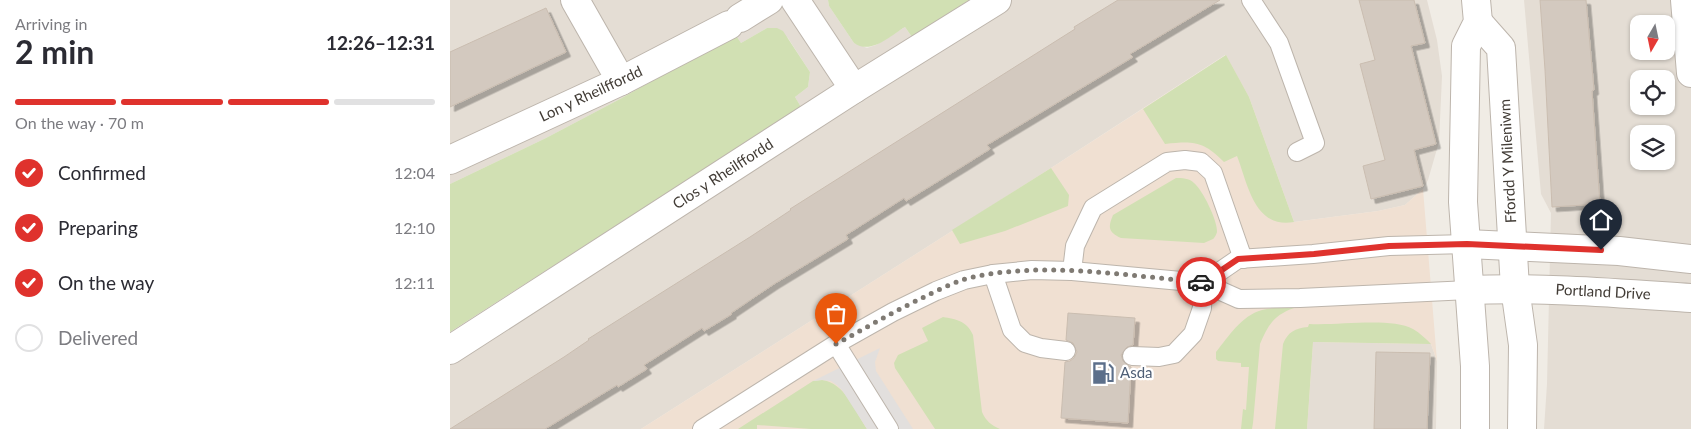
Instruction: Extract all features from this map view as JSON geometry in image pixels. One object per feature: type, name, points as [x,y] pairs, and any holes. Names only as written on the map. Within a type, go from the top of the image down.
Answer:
[{"type":"street","points":[[575,0],[621,81]]},
{"type":"street","name":"Lon y Rheilffordd","points":[[450,160],[621,81],[770,0]]},
{"type":"street","points":[[795,0],[854,89]]},
{"type":"street","name":"Clos y Rheilffordd","points":[[450,350],[854,89],[997,0]]},
{"type":"street","points":[[1685,0],[1691,73]]},
{"type":"street","name":"Ffordd Y Mileniwm","points":[[1475,429],[1475,366],[1463,202],[1466,46],[1477,11]]},
{"type":"street","name":"Ffordd Y Mileniwm","points":[[1477,11],[1501,48],[1515,288],[1523,345],[1522,429]]},
{"type":"street","points":[[1467,244],[1619,251],[1691,259]]},
{"type":"street","name":"Portland Drive","points":[[1469,290],[1515,288],[1598,291],[1691,298]]},
{"type":"lane","points":[[1251,0],[1279,43],[1315,143],[1297,152]]},
{"type":"lane","points":[[1072,271],[1075,246],[1093,208],[1167,162],[1185,160],[1201,162],[1213,173],[1244,259]]},
{"type":"lane","points":[[1204,282],[1238,259],[1314,254],[1389,246],[1467,244]]},
{"type":"lane","points":[[702,429],[836,344],[893,312],[964,280],[993,274],[1032,270],[1072,271],[1204,282],[1239,299],[1469,290]]},
{"type":"lane","points":[[993,274],[1012,330],[1025,343],[1040,348],[1066,351]]},
{"type":"lane","points":[[1132,356],[1159,357],[1174,354],[1193,334],[1202,308],[1204,282]]},
{"type":"lane","points":[[836,344],[889,429]]},
{"type":"shaded area","points":[[450,0],[828,0],[829,6],[854,43],[867,48],[876,45],[905,27],[912,37],[969,0],[1427,0],[1437,40],[1442,76],[1439,142],[1428,180],[1423,189],[1405,205],[1378,211],[1294,222],[1249,97],[1225,55],[641,429],[450,429],[450,332],[801,107],[795,97],[808,87],[810,72],[788,38],[767,28],[741,43],[735,34],[620,99],[546,138],[450,184]]},
{"type":"shaded area","points":[[1524,0],[1691,0],[1691,429],[1544,429],[1547,384],[1551,213],[1541,194]]},
{"type":"shaded area","points":[[1226,55],[1249,97],[1294,222],[1378,211],[1405,205],[1423,189],[1437,361],[1431,344],[1313,342],[1307,429],[641,429],[1051,168]]},
{"type":"shaded area","points":[[1313,342],[1431,344],[1437,361],[1436,429],[1307,429]]},
{"type":"shaded area","points":[[880,348],[875,362],[876,371],[913,429],[867,429],[837,385],[831,381],[813,381]]},
{"type":"green space","points":[[828,0],[969,0],[912,37],[905,27],[880,43],[867,47],[854,43],[829,6]]},
{"type":"green space","points":[[767,28],[777,28],[783,31],[810,72],[808,87],[795,97],[801,107],[450,332],[450,184],[546,138],[620,99],[735,34],[741,43]]},
{"type":"green space","points":[[1226,55],[1249,97],[1294,222],[1281,222],[1270,219],[1261,212],[1249,191],[1237,156],[1224,162],[1210,150],[1198,144],[1165,144],[1143,109]]},
{"type":"green space","points":[[1051,168],[1069,195],[1068,206],[1005,231],[960,244],[952,230]]},
{"type":"green space","points":[[1176,178],[1190,180],[1201,192],[1217,227],[1217,232],[1213,239],[1204,243],[1121,238],[1111,231],[1110,223],[1113,215]]},
{"type":"green space","points":[[1270,308],[1294,308],[1277,317],[1263,337],[1260,344],[1252,429],[1241,429],[1243,409],[1246,410],[1249,367],[1241,367],[1241,363],[1218,361],[1216,359],[1216,352],[1236,327],[1255,313]]},
{"type":"green space","points":[[943,317],[957,320],[971,330],[982,412],[989,422],[1000,429],[935,429],[895,368],[894,363],[898,355],[928,341],[922,328]]},
{"type":"green space","points":[[1391,323],[1413,329],[1431,344],[1313,342],[1307,429],[1275,429],[1283,344],[1292,331],[1308,327],[1309,324]]},
{"type":"green space","points":[[822,380],[837,386],[843,392],[854,406],[867,429],[811,429],[757,425],[757,429],[738,429],[813,381]]},
{"type":"building","points":[[1118,0],[1220,0],[1130,54],[1133,57],[987,145],[990,149],[963,166],[906,201],[904,198],[846,235],[848,239],[774,284],[732,314],[704,331],[702,328],[644,365],[647,369],[545,429],[450,429],[750,237],[790,209]]},
{"type":"building","points":[[1359,0],[1414,0],[1425,43],[1411,46],[1436,144],[1414,150],[1423,186],[1371,199],[1363,166],[1385,160],[1360,64],[1375,60]]},
{"type":"building","points":[[1540,0],[1586,0],[1594,90],[1592,91],[1600,204],[1552,207]]},
{"type":"building","points":[[546,8],[566,52],[450,107],[450,52]]},
{"type":"building","points":[[1068,313],[1135,318],[1133,345],[1127,347],[1121,355],[1123,361],[1131,367],[1128,423],[1061,418],[1065,362],[1074,358],[1077,352],[1073,343],[1066,340]]},
{"type":"building","points":[[1376,352],[1430,353],[1427,429],[1374,429]]},
{"type":"way so far","points":[[836,344],[893,312],[936,291],[964,280],[993,274],[1032,270],[1072,271],[1201,282]]},
{"type":"place","name":"Asda","points":[[1103,373]]},
{"type":"route","points":[[1201,282],[1204,282],[1238,259],[1314,254],[1389,246],[1467,244],[1601,250]]}]
